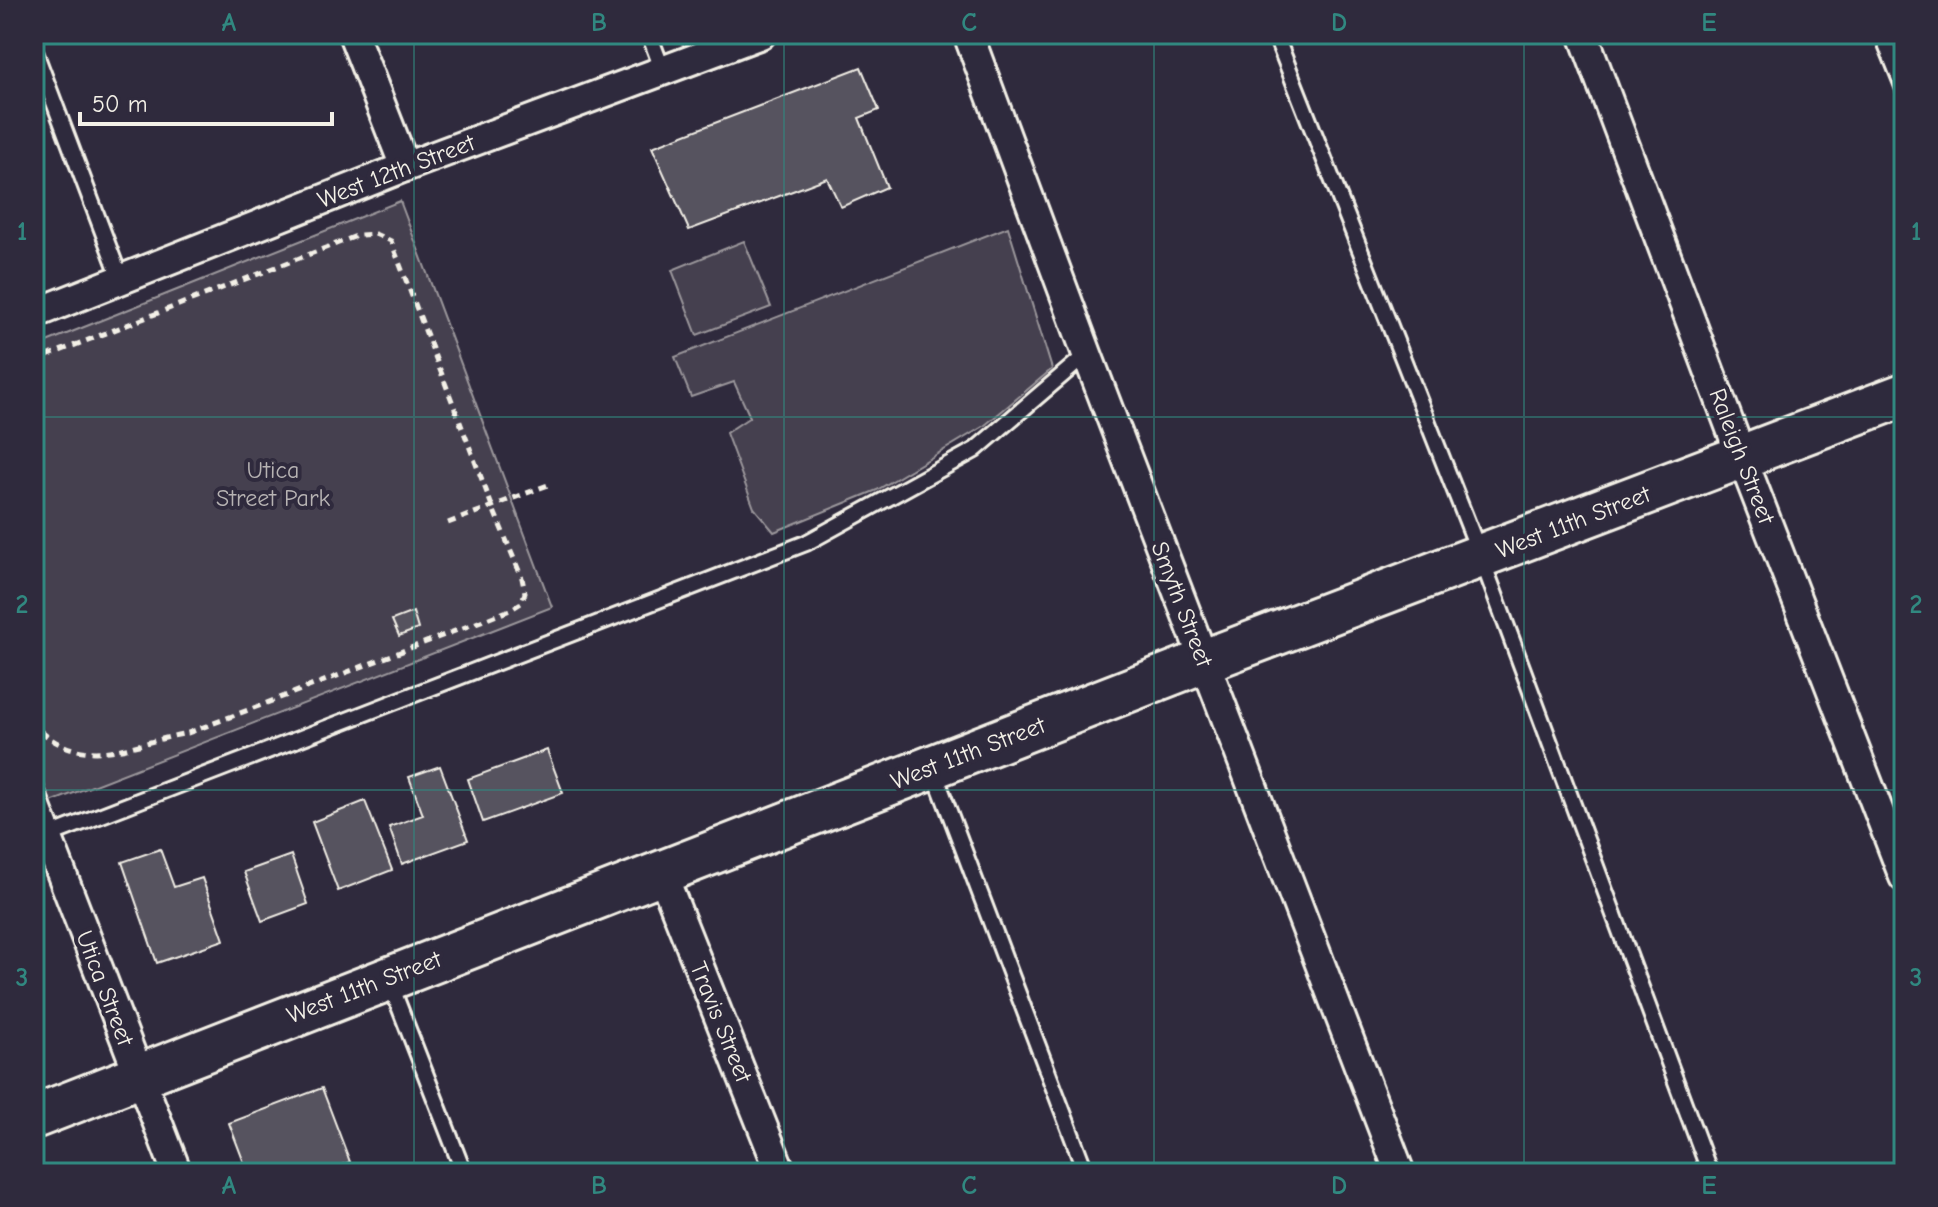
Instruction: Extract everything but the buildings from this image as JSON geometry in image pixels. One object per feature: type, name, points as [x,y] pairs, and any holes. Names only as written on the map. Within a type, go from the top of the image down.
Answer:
[{"type":"main road","name":"West 11th Street","points":[[34,1117],[1204,661],[1904,395]]},
{"type":"street","points":[[353,34],[405,167]]},
{"type":"street","name":"West 12th Street","points":[[34,314],[405,167],[761,34]]},
{"type":"street","name":"Smyth Street","points":[[968,34],[1400,1173]]},
{"type":"street","name":"Raleigh Street","points":[[1583,34],[1904,877]]},
{"type":"street","name":"Utica Street","points":[[34,802],[40,838],[177,1173]]},
{"type":"street","name":"Travis Street","points":[[661,871],[781,1173]]},
{"type":"lane","points":[[649,34],[663,71]]},
{"type":"lane","points":[[1275,34],[1481,557],[1710,1173]]},
{"type":"lane","points":[[1882,34],[1904,89]]},
{"type":"lane","points":[[34,49],[121,280]]},
{"type":"lane","points":[[40,838],[806,543],[975,450],[1087,354]]},
{"type":"lane","points":[[932,767],[1086,1173]]},
{"type":"lane","points":[[388,978],[464,1173]]},
{"type":"path","points":[[34,361],[359,235],[375,234],[391,241],[522,578],[525,593],[521,603],[510,610],[220,722],[120,751],[77,751],[45,736],[34,725]]},
{"type":"path","points":[[448,523],[548,485]]},
{"type":"green space","name":"Utica Street Park","points":[[400,201],[552,607],[51,802],[34,757],[34,347]]},
{"type":"green space","points":[[1008,227],[1052,369],[984,426],[877,490],[774,532],[754,508],[726,433],[750,417],[734,382],[691,397],[675,357]]},
{"type":"green space","points":[[744,241],[771,307],[697,335],[672,270]]}]
